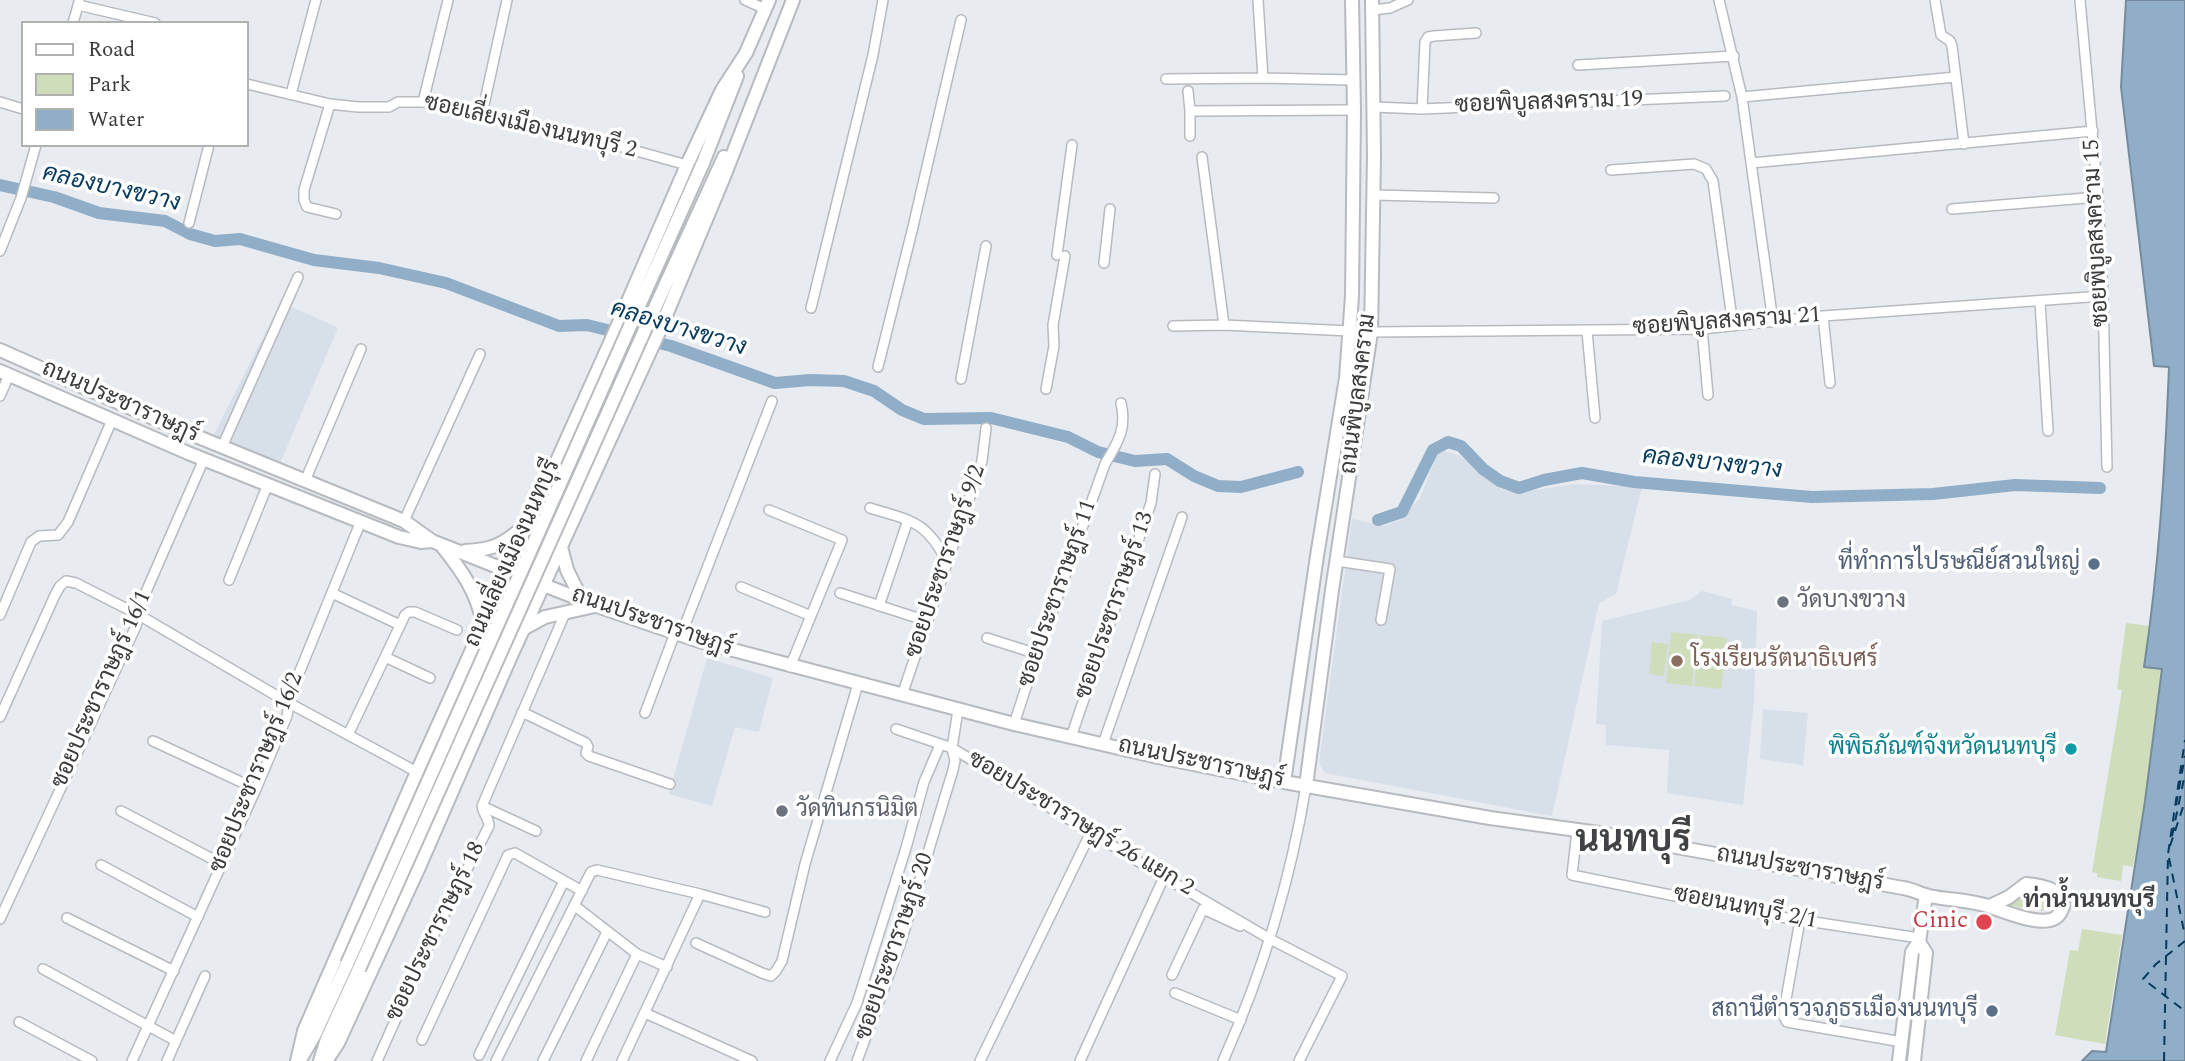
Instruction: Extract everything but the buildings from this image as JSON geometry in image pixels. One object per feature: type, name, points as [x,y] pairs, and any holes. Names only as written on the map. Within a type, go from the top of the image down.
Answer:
[{"type":"main road","name":"ถนนเลี่ยงเมืองนนทบุรี","points":[[326,1061],[338,1043],[408,891],[523,629],[649,354],[723,179],[793,0]]},
{"type":"main road","name":"ถนนพิบูลสงคราม","points":[[1284,782],[1317,556],[1341,419],[1350,331],[1354,110],[1352,0]]},
{"type":"main road","name":"ถนนเลี่ยงเมืองนนทบุรี","points":[[320,1061],[353,966],[703,163],[767,4]]},
{"type":"main road","name":"ถนนพิบูลสงคราม","points":[[1306,786],[1336,561],[1371,332],[1374,195],[1372,5]]},
{"type":"main road","name":"ถนนเลี่ยงเมืองนนทบุรี","points":[[298,1061],[304,1031],[416,772],[610,343],[687,165],[722,90],[746,53]]},
{"type":"main road","name":"ถนนเลี่ยงเมืองนนทบุรี","points":[[298,1061],[353,966],[715,175],[760,85]]},
{"type":"main road","name":"ถนนประชาราษฎร์","points":[[0,350],[109,400],[404,522],[436,542],[544,586],[678,634],[790,667],[1014,724],[1284,782],[1903,888],[1926,895],[1990,906],[2011,915],[2047,921],[2060,914],[2062,905],[2061,898],[2053,890],[2045,886],[2026,884],[1990,906]]},
{"type":"main road","name":"ถนนประชาราษฎร์","points":[[4,373],[204,460],[362,522],[411,540],[436,542]]},
{"type":"main road","points":[[534,509],[535,522],[545,531],[559,531],[572,521]]},
{"type":"main road","points":[[461,552],[482,551],[500,545],[526,525]]},
{"type":"main road","points":[[436,542],[461,569],[473,588],[483,624]]},
{"type":"main road","points":[[561,546],[567,570],[582,600]]},
{"type":"main road","points":[[523,629],[545,617],[597,606]]},
{"type":"main road","points":[[473,646],[483,637],[495,636],[508,645],[510,658]]},
{"type":"main road","points":[[1899,1061],[1912,952],[1919,940],[1926,895]]},
{"type":"main road","points":[[1914,1061],[1926,953],[1919,940]]},
{"type":"street","points":[[291,94],[316,0]]},
{"type":"street","points":[[423,102],[448,0]]},
{"type":"street","points":[[482,114],[507,0]]},
{"type":"street","points":[[745,0],[767,4]]},
{"type":"street","points":[[811,308],[873,55],[883,0]]},
{"type":"street","points":[[1258,0],[1263,78]]},
{"type":"street","points":[[1372,5],[1390,8],[1408,0]]},
{"type":"street","points":[[1719,0],[1742,97],[1773,322]]},
{"type":"street","points":[[1936,0],[1941,35],[1951,41],[1952,46],[1964,144]]},
{"type":"street","name":"ซอยพิบูลสงคราม 15","points":[[2080,0],[2098,197],[2107,467]]},
{"type":"street","points":[[73,21],[78,2],[148,21]]},
{"type":"street","points":[[878,366],[961,20]]},
{"type":"street","points":[[1422,109],[1424,42],[1428,37],[1476,33]]},
{"type":"street","points":[[1578,65],[1734,56]]},
{"type":"street","points":[[1742,97],[1956,77]]},
{"type":"street","points":[[1166,79],[1353,80]]},
{"type":"street","name":"ซอยเลี่ยงเมืองนนทบุรี 2","points":[[248,84],[330,104],[378,108],[389,107],[398,102],[423,102],[604,142],[687,165]]},
{"type":"street","points":[[1188,91],[1190,136]]},
{"type":"street","name":"ซอยพิบูลสงคราม 19","points":[[1374,107],[1422,109],[1725,96]]},
{"type":"street","points":[[0,102],[21,108]]},
{"type":"street","points":[[330,104],[304,190],[304,200],[307,207],[336,214]]},
{"type":"street","points":[[1190,111],[1354,110]]},
{"type":"street","points":[[1751,163],[2093,131]]},
{"type":"street","points":[[1046,390],[1054,346],[1053,325],[1072,145]]},
{"type":"street","points":[[0,251],[23,193],[35,147]]},
{"type":"street","points":[[189,223],[208,147]]},
{"type":"street","points":[[1202,156],[1224,325]]},
{"type":"street","points":[[1611,170],[1694,164],[1706,169],[1713,181],[1733,326]]},
{"type":"street","points":[[1374,195],[1493,198]]},
{"type":"street","points":[[1952,209],[2098,197]]},
{"type":"street","points":[[1104,263],[1110,209]]},
{"type":"street","points":[[961,379],[986,246]]},
{"type":"street","points":[[222,447],[298,277]]},
{"type":"street","name":"ซอยพิบูลสงคราม 21","points":[[1173,326],[1224,325],[1371,332],[1702,329],[1823,316],[2103,296]]},
{"type":"street","points":[[2039,302],[2048,431]]},
{"type":"street","points":[[1823,316],[1830,383]]},
{"type":"street","points":[[1702,329],[1708,395]]},
{"type":"street","points":[[1587,331],[1595,418]]},
{"type":"street","points":[[305,481],[361,349]]},
{"type":"street","points":[[404,522],[480,354]]},
{"type":"street","points":[[0,396],[4,373]]},
{"type":"street","points":[[645,713],[772,401]]},
{"type":"street","name":"ซอยประชาราษฎร์ 11","points":[[1014,724],[1105,464],[1121,436],[1125,419],[1121,403]]},
{"type":"street","points":[[0,615],[31,542],[38,536],[58,535],[68,522],[112,420]]},
{"type":"street","name":"ซอยประชาราษฎร์ 9/2","points":[[902,695],[982,461],[986,428]]},
{"type":"street","name":"ซอยประชาราษฎร์ 16/1","points":[[0,919],[136,626],[142,601],[204,460]]},
{"type":"street","name":"ซอยประชาราษฎร์ 13","points":[[1071,737],[1151,503],[1155,474]]},
{"type":"street","points":[[229,580],[268,485]]},
{"type":"street","points":[[870,508],[924,527],[938,544],[947,562]]},
{"type":"street","points":[[769,510],[842,540],[790,667]]},
{"type":"street","points":[[1104,744],[1182,516]]},
{"type":"street","points":[[879,606],[908,520]]},
{"type":"street","name":"ซอยประชาราษฎร์ 16/2","points":[[132,1061],[256,789],[287,716],[291,693],[362,522]]},
{"type":"street","points":[[1336,561],[1390,569],[1381,620]]},
{"type":"street","points":[[0,717],[60,586],[66,582],[76,583],[139,615],[289,703],[416,772]]},
{"type":"street","points":[[741,587],[811,615]]},
{"type":"street","points":[[334,593],[400,625]]},
{"type":"street","points":[[840,593],[927,621]]},
{"type":"street","name":"ซอยประชาราษฎร์ 18","points":[[377,1061],[433,936],[489,826],[482,806],[566,611]]},
{"type":"street","points":[[348,735],[405,615],[415,612],[457,630]]},
{"type":"street","points":[[987,638],[1037,654]]},
{"type":"street","points":[[385,657],[430,678]]},
{"type":"street","points":[[696,943],[762,973],[771,975],[776,971],[782,961],[805,864],[858,684]]},
{"type":"street","name":"ซอยประชาราษฎร์ 20","points":[[857,1061],[904,932],[953,770],[952,748],[958,710]]},
{"type":"street","points":[[522,712],[586,743],[586,753],[589,756],[670,784]]},
{"type":"street","name":"ซอยประชาราษฎร์ 26 แยก 2","points":[[897,729],[952,748],[1221,913],[1342,976],[1299,1061]]},
{"type":"street","points":[[153,741],[256,789]]},
{"type":"street","points":[[830,1061],[857,1003],[906,848],[923,782],[940,745]]},
{"type":"street","points":[[1223,1061],[1262,968],[1282,900],[1306,786]]},
{"type":"street","points":[[482,806],[536,831]]},
{"type":"street","points":[[121,811],[222,864]]},
{"type":"street","name":"ซอยนนทบุรี 2/1","points":[[1577,831],[1572,875],[1800,920],[1919,940]]},
{"type":"street","points":[[980,1061],[1090,834]]},
{"type":"street","points":[[422,1040],[508,855],[515,853],[582,891]]},
{"type":"street","points":[[101,865],[198,917]]},
{"type":"street","points":[[496,1061],[590,874],[597,870],[765,912]]},
{"type":"street","points":[[1080,1061],[1164,877]]},
{"type":"street","points":[[479,1055],[564,881]]},
{"type":"street","points":[[622,1061],[700,894]]},
{"type":"street","points":[[575,906],[637,954],[667,967]]},
{"type":"street","points":[[1172,975],[1203,909],[1221,913],[1240,926]]},
{"type":"street","points":[[67,918],[174,971]]},
{"type":"street","points":[[1800,920],[1785,1005],[1784,1017],[1787,1022],[1902,1042]]},
{"type":"street","points":[[543,1061],[607,932]]},
{"type":"street","points":[[586,1061],[637,954]]},
{"type":"street","points":[[43,969],[176,1041]]},
{"type":"street","points":[[167,1061],[205,976]]},
{"type":"street","points":[[1175,993],[1241,1020]]},
{"type":"street","points":[[645,1013],[752,1061]]},
{"type":"street","points":[[19,1022],[92,1061]]},
{"type":"shaded area","points":[[281,302],[338,328],[280,463],[212,438]]},
{"type":"shaded area","points":[[1444,451],[1461,456],[1501,489],[1516,493],[1575,484],[1642,487],[1616,594],[1599,603],[1552,816],[1325,773],[1319,763],[1352,519],[1384,526],[1401,520],[1420,498],[1437,455]]},
{"type":"shaded area","name":"โรงเรียนรัตนาธิเบศร์","points":[[1702,591],[1732,599],[1731,605],[1757,611],[1754,701],[1743,805],[1667,793],[1669,750],[1606,745],[1606,725],[1596,724],[1602,621],[1690,600]]},
{"type":"shaded area","points":[[707,658],[773,678],[759,732],[735,727],[712,806],[669,794]]},
{"type":"shaded area","points":[[1763,709],[1808,713],[1803,765],[1760,759]]},
{"type":"green space","points":[[2126,623],[2150,626],[2144,666],[2162,669],[2145,801],[2133,867],[2123,865],[2121,881],[2097,877],[2097,873],[2092,872],[2122,690],[2117,689]]},
{"type":"green space","points":[[1671,632],[1698,635],[1692,686],[1666,683]]},
{"type":"green space","points":[[1700,635],[1727,638],[1721,689],[1694,686]]},
{"type":"green space","points":[[1652,642],[1668,644],[1664,676],[1649,674]]},
{"type":"green space","points":[[2024,890],[2041,891],[2049,902],[2048,908],[2041,911],[2007,905]]},
{"type":"green space","points":[[2082,929],[2122,935],[2105,1044],[2055,1035],[2070,950],[2078,951]]},
{"type":"water","points":[[2126,0],[2185,0],[2185,1061],[2082,1061],[2092,1051],[2106,1052],[2145,801],[2162,669],[2144,667],[2161,517],[2169,367],[2154,366],[2121,87]]},
{"type":"waterway","name":"คลองบางขวาง","points":[[0,185],[54,197],[99,213],[165,221],[190,234],[215,241],[240,239],[314,260],[379,268],[446,283],[559,326],[587,325],[671,346],[775,383],[844,381],[874,391],[902,410],[924,419],[991,418],[1068,437],[1098,452],[1135,461],[1167,459],[1194,476],[1218,486],[1241,487],[1298,472]]},
{"type":"waterway","name":"คลองบางขวาง","points":[[1378,520],[1402,512],[1433,450],[1448,442],[1461,446],[1483,469],[1500,481],[1519,488],[1582,473],[1634,482],[1812,497],[1933,494],[2015,485],[2100,488]]},
{"type":"ferry route","points":[[2164,1061],[2168,854],[2185,740]]},
{"type":"ferry route","points":[[2176,805],[2185,756]]},
{"type":"ferry route","points":[[2172,836],[2185,774]]},
{"type":"ferry route","points":[[2170,846],[2185,801]]},
{"type":"ferry route","points":[[2169,858],[2185,936]]},
{"type":"ferry route","points":[[2185,941],[2156,964],[2143,979],[2185,1011]]},
{"type":"place","name":"ที่ทำการไปรษณีย์สวนใหญ่","points":[[2094,564]]},
{"type":"place","name":"วัดบางขวาง","points":[[1783,602]]},
{"type":"place","name":"โรงเรียนรัตนาธิเบศร์","points":[[1677,661]]},
{"type":"place","name":"พิพิธภัณฑ์จังหวัดนนทบุรี","points":[[2071,749]]},
{"type":"place","name":"วัดทินกรนิมิต","points":[[782,811]]},
{"type":"place","name":"Cinic","points":[[1984,922]]},
{"type":"place","name":"สถานีตำรวจภูธรเมืองนนทบุรี","points":[[1992,1011]]},
{"type":"district","name":"นนทบุรี","points":[[1633,844]]},
{"type":"district","name":"ท่าน้ำนนทบุรี","points":[[2089,902]]}]
